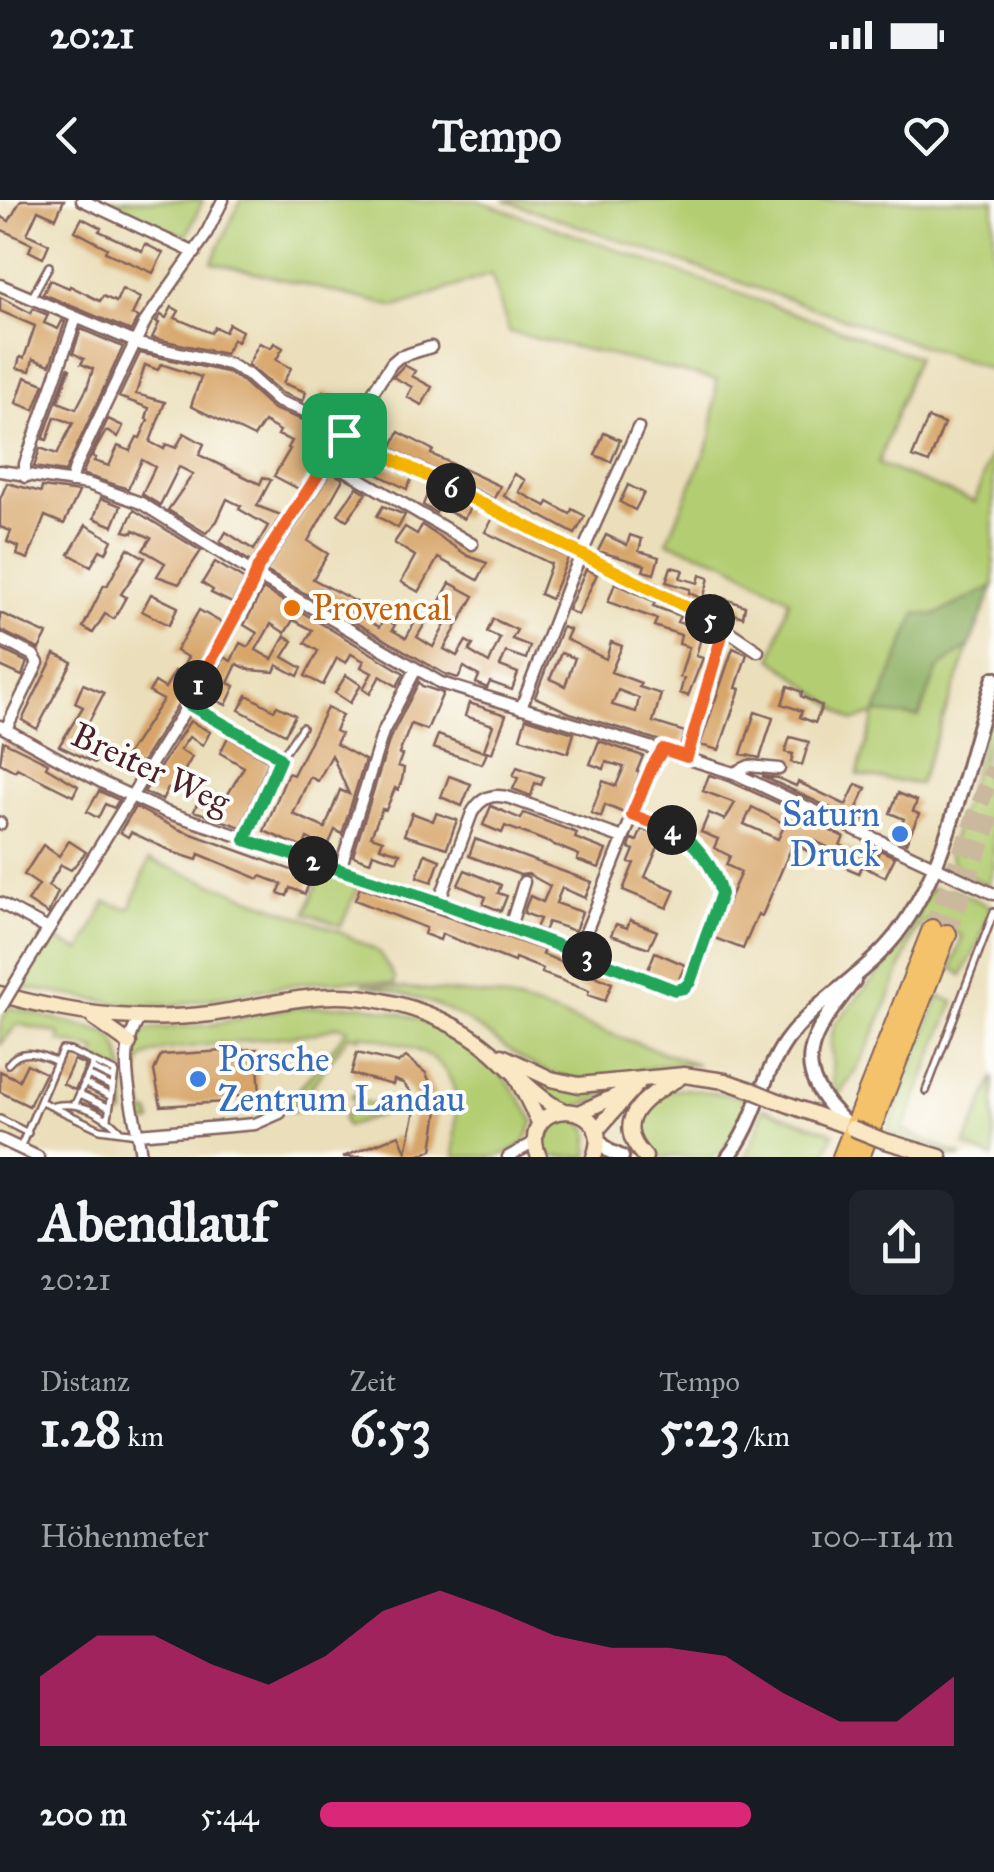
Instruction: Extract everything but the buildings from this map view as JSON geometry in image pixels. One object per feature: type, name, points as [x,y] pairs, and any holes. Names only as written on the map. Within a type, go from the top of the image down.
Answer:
[{"type":"highway","points":[[842,1157],[939,931],[860,1157]]},
{"type":"main road","points":[[0,994],[86,1014],[140,1018],[213,1014],[303,997],[359,997],[402,1005],[438,1018],[488,1048],[561,1082],[635,1086]]},
{"type":"main road","points":[[86,1014],[129,1043]]},
{"type":"main road","points":[[488,1048],[547,1102],[562,1110],[579,1113],[656,1076],[725,1081],[834,1117],[915,1157]]},
{"type":"main road","points":[[514,1073],[540,1124],[537,1149]]},
{"type":"main road","points":[[645,1157],[632,1137],[635,1110],[648,1094],[684,1076]]},
{"type":"main road","points":[[594,1157],[597,1135],[635,1086]]},
{"type":"main road","points":[[540,1124],[562,1110]]},
{"type":"main road","points":[[579,1113],[597,1135]]},
{"type":"main road","points":[[882,1140],[940,1157]]},
{"type":"street","points":[[82,200],[195,252]]},
{"type":"street","points":[[71,482],[74,468],[135,342],[195,252],[223,200]]},
{"type":"street","points":[[0,285],[135,342],[242,370],[277,401],[347,431],[671,597],[758,651]]},
{"type":"street","points":[[25,476],[76,318]]},
{"type":"street","points":[[0,1009],[188,704],[256,575],[328,460],[395,360],[432,347]]},
{"type":"street","points":[[521,708],[582,554],[638,428]]},
{"type":"street","points":[[328,460],[472,544]]},
{"type":"street","points":[[0,471],[100,488],[148,506],[256,575],[446,685],[734,772],[994,894]]},
{"type":"street","points":[[687,757],[724,628]]},
{"type":"street","points":[[0,639],[33,655],[38,663],[3,728]]},
{"type":"street","points":[[340,870],[383,732],[416,669]]},
{"type":"street","points":[[834,1117],[813,1081],[812,1048],[825,1018],[906,921],[934,866],[994,678]]},
{"type":"street","points":[[188,704],[280,759],[245,840]]},
{"type":"street","name":"Breiter Weg","points":[[3,728],[166,812],[439,902],[644,978]]},
{"type":"street","points":[[578,952],[652,767],[663,749]]},
{"type":"street","points":[[734,772],[749,766],[779,769]]},
{"type":"street","points":[[439,902],[472,812],[490,796],[504,796],[623,838]]},
{"type":"street","points":[[510,927],[524,882]]},
{"type":"street","points":[[0,903],[48,929]]},
{"type":"street","points":[[728,1157],[750,1122],[770,1068],[787,1040],[819,1003],[865,968]]},
{"type":"street","points":[[140,1018],[129,1043],[131,1108],[141,1157]]},
{"type":"street","points":[[137,1134],[254,1124],[280,1113]]},
{"type":"street","points":[[597,1135],[606,1148],[622,1157]]},
{"type":"street","points":[[0,1138],[38,1157]]},
{"type":"street","points":[[508,1157],[537,1149]]},
{"type":"lane","points":[[31,300],[49,266]]},
{"type":"lane","points":[[280,759],[302,727]]},
{"type":"lane","points":[[632,815],[690,840],[718,881],[721,894],[690,982],[675,990],[644,978]]},
{"type":"lane","points":[[926,1091],[994,912]]},
{"type":"lane","points":[[20,1148],[57,1062],[66,1050],[113,1083]]},
{"type":"lane","points":[[8,1064],[27,1052],[57,1062]]},
{"type":"lane","points":[[91,1067],[115,1072],[108,1118]]},
{"type":"lane","points":[[75,1104],[91,1067]]},
{"type":"lane","points":[[84,1083],[110,1096]]},
{"type":"lane","points":[[80,1094],[108,1108]]},
{"type":"lane","points":[[42,1102],[100,1128],[137,1134]]},
{"type":"lane","points":[[52,1106],[75,1104],[108,1118],[122,1132]]},
{"type":"lane","points":[[0,1119],[28,1132]]},
{"type":"green space","points":[[105,200],[203,200],[187,235],[156,228]]},
{"type":"green space","points":[[241,200],[477,200],[917,357],[878,464],[975,502],[994,444],[994,586],[935,615],[919,717],[938,669],[970,645],[919,784],[857,775],[875,714],[853,721],[772,658],[789,599],[726,562],[667,542],[711,438],[717,380],[509,332],[491,274],[396,307],[212,262]]},
{"type":"green space","points":[[504,200],[994,200],[994,371]]},
{"type":"green space","points":[[994,586],[970,645],[938,669],[919,717],[876,713],[916,613],[935,615]]},
{"type":"green space","points":[[994,704],[994,729],[983,759],[986,781],[994,787],[994,868],[988,885],[955,870],[948,852]]},
{"type":"green space","points":[[149,860],[338,931],[379,952],[395,984],[355,980],[302,983],[174,1005],[129,1005],[20,987],[25,967],[45,934],[81,951],[106,902],[130,909]]},
{"type":"green space","points":[[322,871],[359,884],[341,926],[306,913]]},
{"type":"green space","points":[[933,888],[942,892],[952,889],[992,907],[977,947],[962,975],[952,968],[962,936],[933,920],[916,930],[871,1040],[838,1095],[834,1093],[831,1042],[834,1025],[906,941],[923,900]]},
{"type":"green space","points":[[362,984],[496,996],[698,1065],[665,1065],[598,1079],[560,1076],[528,1062],[446,1009]]},
{"type":"green space","points":[[939,996],[954,1002],[903,1130],[963,1157],[952,1157],[887,1132]]},
{"type":"green space","points":[[360,1005],[417,1018],[463,1040],[482,1055],[534,1121],[524,1144],[498,1157],[455,1157],[456,1109],[448,1075],[438,1063],[409,1047],[359,1034],[360,1038],[349,1035],[298,1105],[304,1110],[291,1111],[291,1099],[348,1029],[337,1026],[316,1033],[162,1050],[147,1056],[139,1067],[139,1080],[144,1113],[150,1113],[152,1122],[145,1123],[139,1118],[134,1053],[142,1034],[151,1029],[209,1025],[290,1008]]},
{"type":"green space","points":[[9,1007],[108,1033],[119,1050],[124,1070],[123,1116],[113,1115],[121,1111],[119,1071],[94,1059],[97,1050],[59,1041],[60,1034],[18,1024],[0,1045],[0,1024]]},
{"type":"green space","points":[[994,1077],[994,1157],[992,1157],[965,1146]]},
{"type":"green space","points":[[529,1078],[567,1090],[612,1091],[585,1104],[567,1106],[551,1098]]},
{"type":"green space","points":[[687,1089],[738,1096],[749,1102],[735,1132],[714,1157],[651,1157],[637,1132],[642,1105],[666,1091]]},
{"type":"green space","points":[[358,1092],[357,1100],[389,1109],[392,1102],[405,1107],[346,1127],[343,1118],[356,1102],[351,1097]]},
{"type":"green space","points":[[763,1108],[834,1133],[824,1157],[745,1157]]},
{"type":"green space","points":[[566,1118],[582,1123],[589,1131],[588,1157],[546,1157],[544,1132],[555,1121]]},
{"type":"tunnel","points":[[932,929],[994,768]]},
{"type":"tunnel","points":[[947,934],[994,811]]},
{"type":"place","name":"Provencal","points":[[292,608]]},
{"type":"place","name":"Saturn Druck","points":[[900,834]]},
{"type":"place","name":"Porsche Zentrum Landau","points":[[198,1079]]},
{"type":"route","points":[[344,435],[671,597],[724,628],[687,757],[663,749],[632,815],[683,834],[718,881],[720,899],[702,958],[684,988],[670,988],[439,902],[245,840],[280,759],[188,704],[258,567],[344,435]]}]
